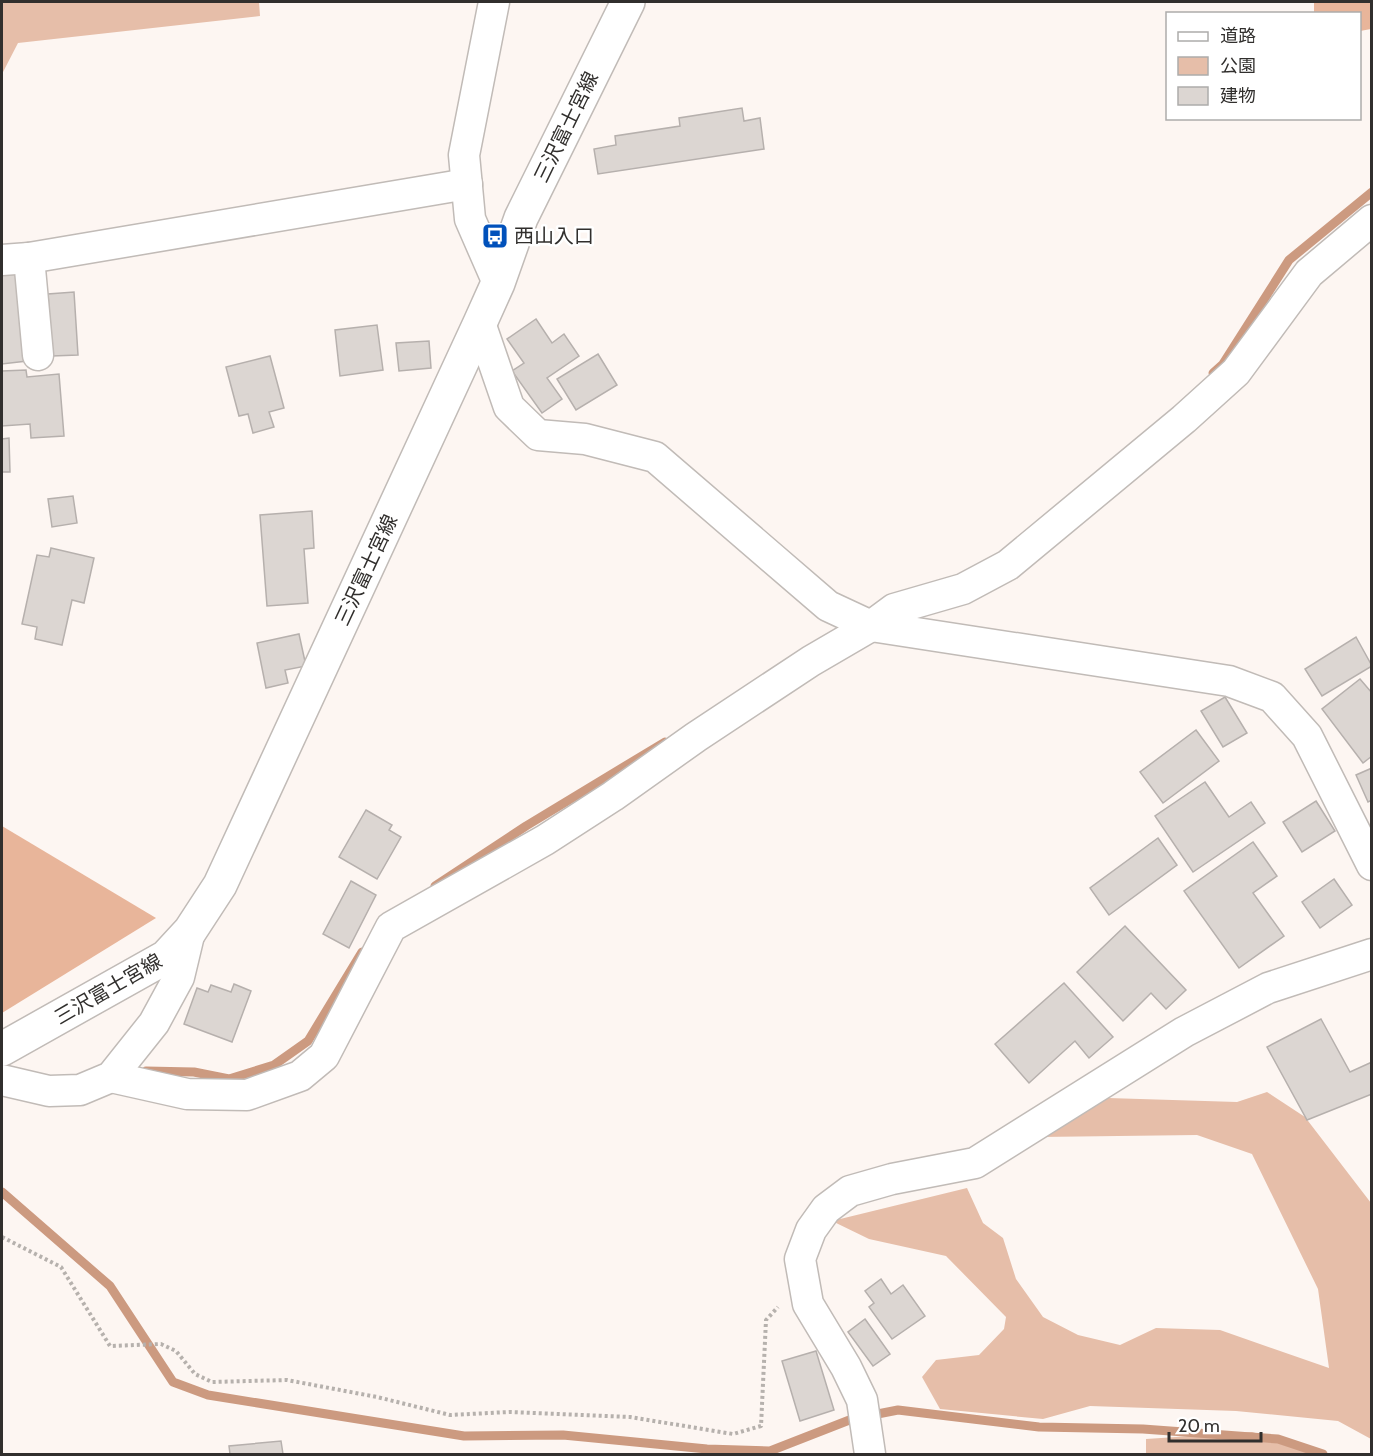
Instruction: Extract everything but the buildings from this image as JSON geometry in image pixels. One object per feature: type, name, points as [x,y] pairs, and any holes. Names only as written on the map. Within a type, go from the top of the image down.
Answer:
[{"type":"main road","name":"三沢富士宮線","points":[[2,1049],[166,957],[190,931],[220,885],[480,323],[498,283],[521,218],[628,2]]},
{"type":"street","points":[[494,2],[464,155],[471,219],[498,283]]},
{"type":"street","points":[[38,355],[15,259],[467,184]]},
{"type":"street","points":[[111,1077],[187,1094],[247,1095],[300,1076],[324,1056],[391,927],[545,840],[801,667],[871,626],[894,609],[963,589],[1008,565],[1184,419],[1236,372],[1309,273],[1371,220]]},
{"type":"street","points":[[480,323],[509,407],[538,435],[585,439],[655,457],[828,606],[871,626],[1229,681],[1272,698],[1307,736],[1371,865]]},
{"type":"street","points":[[2,1080],[49,1091],[80,1090],[111,1077],[154,1023],[179,977],[190,931]]},
{"type":"street","points":[[870,1455],[862,1400],[846,1367],[808,1304],[800,1259],[811,1230],[826,1209],[850,1191],[892,1179],[975,1163],[1194,1027],[1268,988],[1371,954]]},
{"type":"path","points":[[2,1237],[61,1267],[110,1346],[161,1344],[176,1352],[195,1374],[213,1382],[287,1380],[377,1397],[450,1415],[509,1412],[630,1417],[733,1434],[761,1426],[766,1320],[783,1301],[808,1304]]},
{"type":"green space","points":[[2,2],[259,2],[260,16],[18,43],[2,74]]},
{"type":"green space","points":[[1267,1092],[1305,1117],[1371,1203],[1371,1439],[1338,1421],[1236,1411],[1090,1406],[1043,1419],[940,1409],[922,1377],[936,1360],[979,1355],[1004,1329],[1006,1317],[946,1256],[869,1239],[832,1221],[967,1188],[983,1223],[1003,1238],[1016,1279],[1043,1317],[1078,1335],[1120,1345],[1156,1328],[1220,1330],[1329,1368],[1318,1289],[1252,1154],[1197,1135],[1039,1137],[1108,1098],[1237,1102]]},
{"type":"green space","points":[[1252,1432],[1329,1454],[1146,1454],[1146,1439]]},
{"type":"shaded area","points":[[1314,2],[1371,2],[1371,29],[1361,31],[1361,12],[1314,12]]},
{"type":"shaded area","points":[[2,826],[156,918],[2,1013]]},
{"type":"waterway","points":[[1213,373],[1223,364],[1289,260],[1372,192]]},
{"type":"waterway","points":[[435,886],[526,826],[665,742]]},
{"type":"waterway","points":[[146,1071],[194,1072],[229,1079],[274,1065],[308,1041],[362,952]]},
{"type":"waterway","points":[[2,1192],[110,1286],[173,1382],[208,1395],[464,1436],[563,1435],[707,1449],[770,1451],[852,1419],[898,1410],[1039,1427],[1143,1429],[1278,1439],[1323,1454]]},
{"type":"place","name":"西山入口","points":[[495,236]]}]
